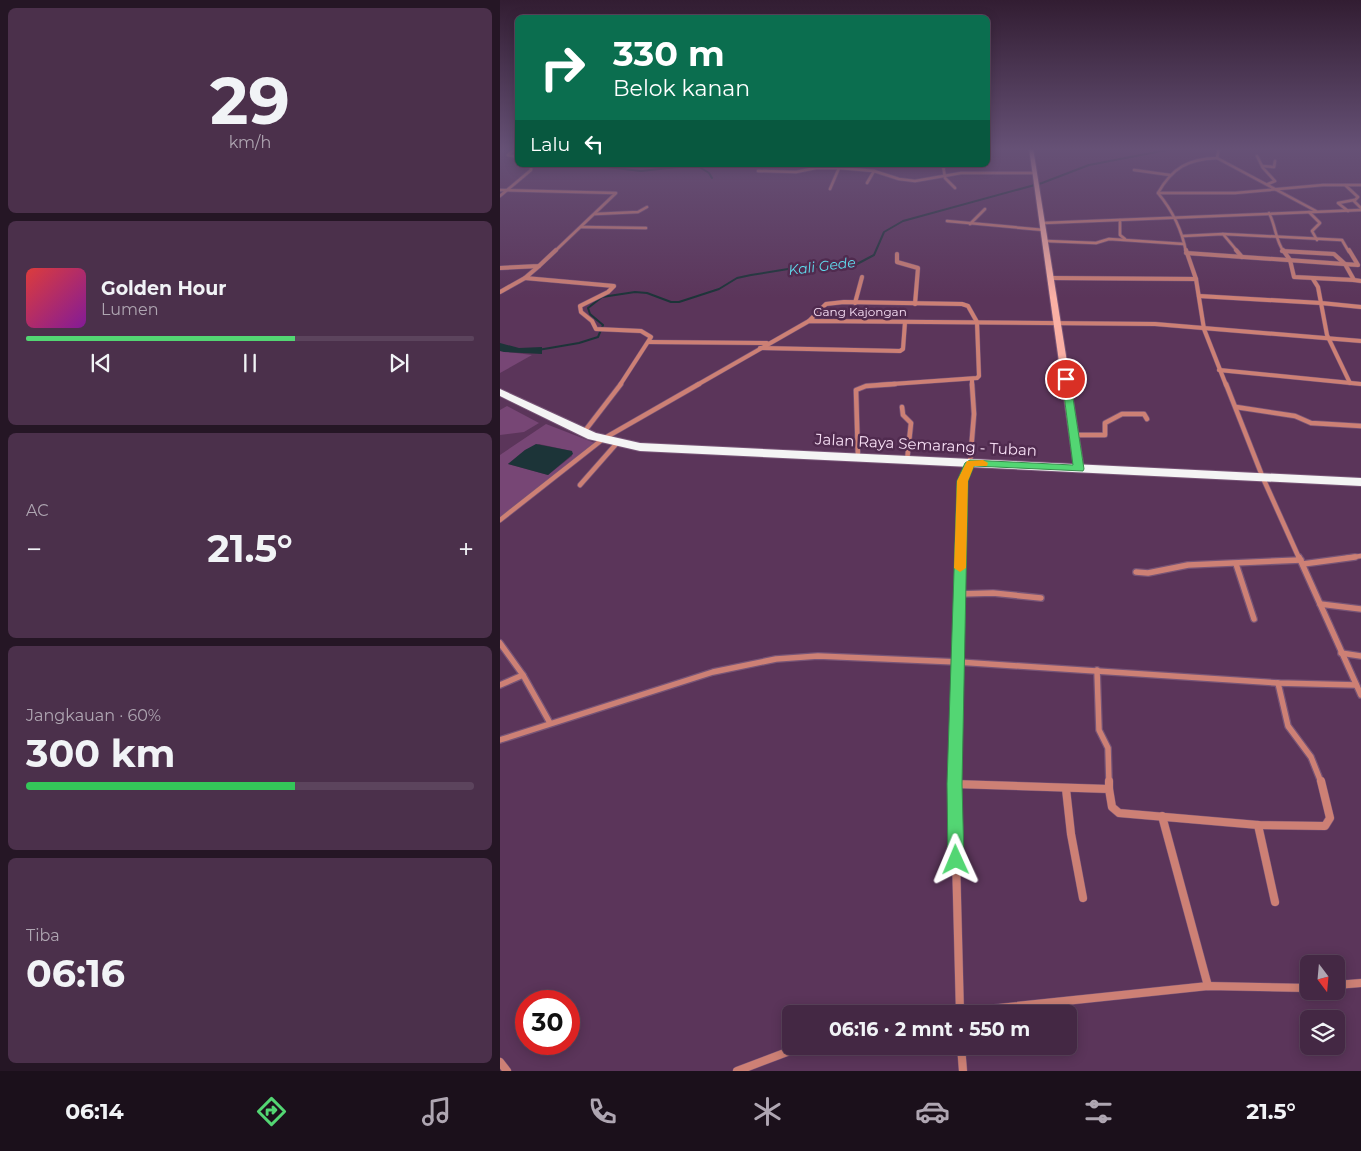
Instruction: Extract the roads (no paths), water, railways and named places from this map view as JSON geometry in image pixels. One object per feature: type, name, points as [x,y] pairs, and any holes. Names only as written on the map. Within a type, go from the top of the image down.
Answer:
[{"type":"highway","name":"Jalan Raya Semarang - Tuban","points":[[500,392],[584,432],[617,443],[640,447],[1361,482]]},
{"type":"main road","points":[[1039,198],[1079,469]]},
{"type":"street","points":[[500,292],[525,278],[611,198]]},
{"type":"street","points":[[1162,198],[1168,205],[1183,236],[1186,253],[1196,279],[1204,329],[1212,354],[1236,407],[1263,478],[1361,695]]},
{"type":"street","points":[[1292,198],[1316,212]]},
{"type":"street","points":[[1348,211],[1338,203],[1357,198]]},
{"type":"street","points":[[947,221],[970,224],[1044,227],[1120,220],[1361,209],[1354,200]]},
{"type":"street","points":[[594,214],[633,213],[647,207]]},
{"type":"street","points":[[970,224],[985,209]]},
{"type":"street","points":[[1270,212],[1275,224],[1276,235],[1282,251],[1290,260],[1294,277],[1361,281]]},
{"type":"street","points":[[1309,212],[1320,223],[1312,231],[1317,240]]},
{"type":"street","points":[[1120,220],[1120,235],[1128,241]]},
{"type":"street","points":[[581,227],[646,228]]},
{"type":"street","points":[[1183,236],[1223,234],[1276,235],[1344,241],[1358,265],[1186,253]]},
{"type":"street","points":[[1223,234],[1242,257]]},
{"type":"street","points":[[1046,241],[1096,243],[1109,239],[1184,244]]},
{"type":"street","points":[[1282,251],[1332,254],[1345,264],[1354,280]]},
{"type":"street","points":[[897,254],[897,262],[914,265],[918,268],[915,304]]},
{"type":"street","points":[[500,268],[539,266]]},
{"type":"street","points":[[855,303],[862,277]]},
{"type":"street","points":[[525,278],[614,286],[611,291],[592,298],[580,306],[581,312],[592,321],[597,329],[608,328],[646,332],[651,337],[614,394],[584,432]]},
{"type":"street","points":[[1051,278],[1196,279]]},
{"type":"street","points":[[1313,279],[1318,287],[1321,319],[1328,339],[1350,383]]},
{"type":"street","points":[[1199,296],[1361,307]]},
{"type":"street","points":[[809,321],[826,304],[855,303],[965,305],[977,322],[979,376],[972,379],[860,387],[856,390],[858,458]]},
{"type":"street","name":"Gang Kajongan","points":[[500,520],[603,439],[809,321],[1155,324],[1361,341]]},
{"type":"street","points":[[760,348],[900,351],[903,349],[905,322]]},
{"type":"street","points":[[649,342],[768,343]]},
{"type":"street","points":[[1219,370],[1361,384]]},
{"type":"street","points":[[960,1005],[954,784],[961,501],[963,481],[970,463],[974,414],[972,379]]},
{"type":"street","points":[[902,407],[903,415],[911,423],[907,461]]},
{"type":"street","points":[[1236,407],[1295,416],[1311,423],[1361,426]]},
{"type":"street","points":[[1074,435],[1105,435],[1105,424],[1122,414],[1144,414],[1147,419]]},
{"type":"street","points":[[580,485],[617,443]]},
{"type":"street","points":[[1136,572],[1148,573],[1188,565],[1236,564],[1250,561],[1302,562],[1361,556]]},
{"type":"street","points":[[1236,564],[1254,619]]},
{"type":"street","points":[[960,594],[993,594],[1041,598]]},
{"type":"street","points":[[1320,604],[1361,609]]},
{"type":"street","points":[[500,643],[523,675],[550,723]]},
{"type":"street","points":[[1341,653],[1361,656]]},
{"type":"street","points":[[500,740],[714,672],[776,659],[818,656],[1097,670],[1278,683],[1356,685]]},
{"type":"street","points":[[1097,670],[1099,730],[1108,748],[1109,789],[1112,807],[1115,811],[1258,825],[1324,826],[1330,821],[1319,772],[1311,757],[1290,732],[1278,683]]},
{"type":"street","points":[[500,685],[523,675]]},
{"type":"street","points":[[954,784],[1109,789]]},
{"type":"street","points":[[1066,789],[1071,834],[1083,898]]},
{"type":"street","points":[[1162,816],[1208,986]]},
{"type":"street","points":[[1258,825],[1275,902]]},
{"type":"street","points":[[1345,984],[1361,983]]},
{"type":"street","points":[[1033,1005],[1208,986],[1300,988]]},
{"type":"street","points":[[737,1071],[782,1054]]},
{"type":"street","points":[[962,1055],[963,1071]]},
{"type":"street","points":[[500,1063],[507,1071]]},
{"type":"waterway","name":"Kali Gede","points":[[538,350],[579,343],[598,337],[603,325],[590,314],[588,308],[602,297],[635,292],[647,293],[671,302],[679,302],[719,289],[737,278],[751,275],[788,269],[857,264],[874,255],[884,232],[903,221],[987,198]]}]
